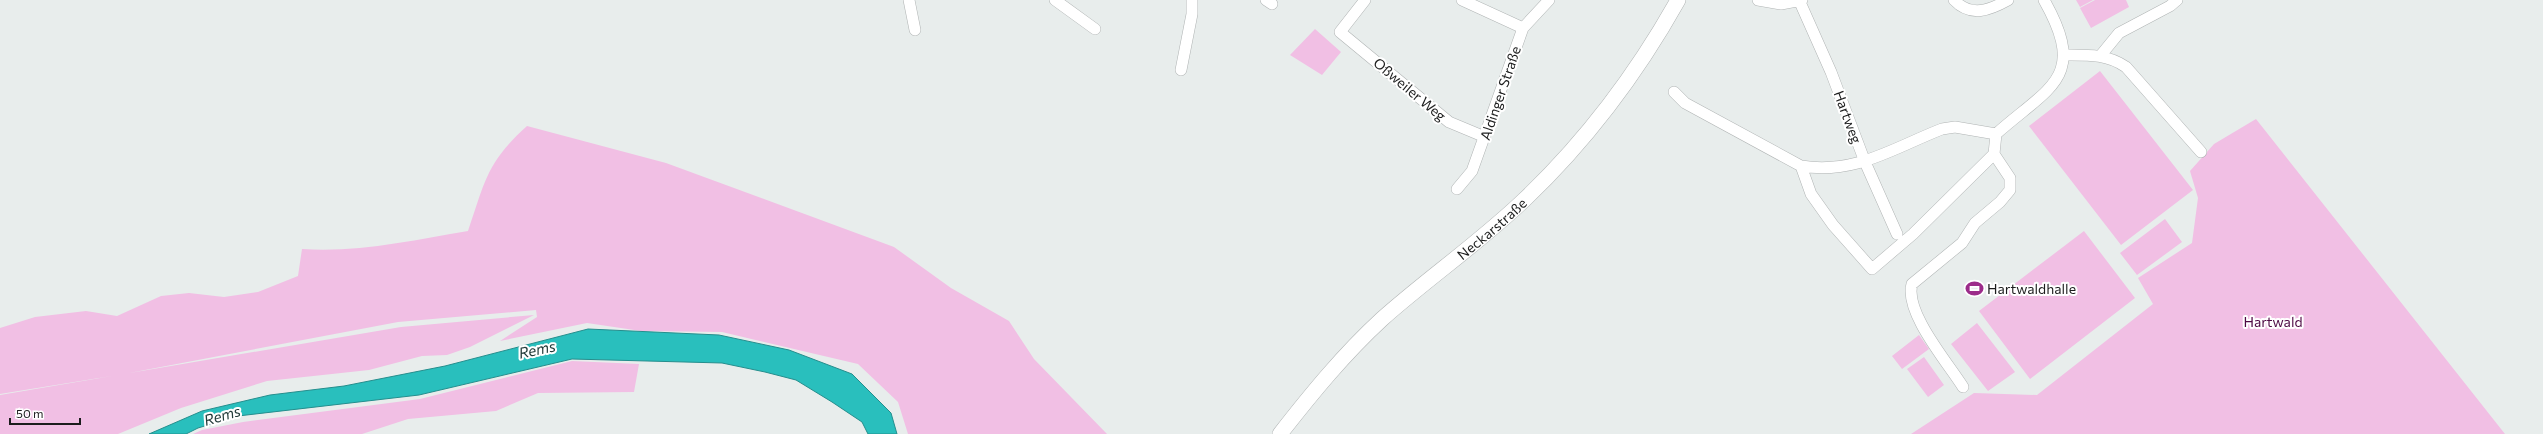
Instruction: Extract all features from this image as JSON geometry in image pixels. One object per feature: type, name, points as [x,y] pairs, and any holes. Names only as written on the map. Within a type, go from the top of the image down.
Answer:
[{"type":"main road","name":"Neckarstraße","points":[[1280,434],[1330,371],[1382,319],[1503,219],[1561,163],[1600,118],[1631,76],[1678,0]]},
{"type":"street","points":[[910,0],[915,30]]},
{"type":"street","points":[[1055,0],[1095,29]]},
{"type":"street","points":[[1180,70],[1192,14],[1192,0]]},
{"type":"street","name":"Oßweiler Weg","points":[[1365,0],[1340,32],[1449,122],[1485,137]]},
{"type":"street","points":[[1462,0],[1523,28]]},
{"type":"street","name":"Aldinger Straße","points":[[1458,189],[1472,170],[1523,28],[1549,0]]},
{"type":"street","points":[[1758,0],[1781,4],[1800,0]]},
{"type":"street","name":"Hartweg","points":[[1800,0],[1833,76],[1865,162],[1897,234]]},
{"type":"street","points":[[1954,0],[1959,5],[1971,11],[1981,12],[2008,0]]},
{"type":"street","points":[[1963,387],[1920,322],[1910,291],[1912,284],[1962,243],[1976,223],[2000,202],[2010,190],[2010,178],[1994,154],[1996,134],[2048,92],[2057,80],[2065,55],[2056,22],[2044,0]]},
{"type":"street","points":[[2101,55],[2119,33],[2170,6],[2177,0]]},
{"type":"street","points":[[2065,55],[2101,55],[2126,66],[2201,152]]},
{"type":"street","points":[[1674,92],[1685,103],[1801,166],[1837,169],[1865,162],[1942,129],[1955,127],[1996,134]]},
{"type":"street","points":[[1801,166],[1811,194],[1833,225],[1872,269],[1913,234],[1994,154]]},
{"type":"green space","points":[[2076,0],[2093,0],[2080,7]]},
{"type":"green space","points":[[2095,0],[2126,0],[2129,7],[2091,28],[2080,8]]},
{"type":"green space","points":[[1315,29],[1341,52],[1322,75],[1290,55]]},
{"type":"green space","points":[[2100,71],[2193,190],[2121,245],[2029,126]]},
{"type":"green space","name":"Hartwald","points":[[2256,119],[2505,434],[1911,434],[1974,393],[2037,395],[2153,304],[2138,278],[2192,243],[2198,198],[2190,171],[2214,144]]},
{"type":"green space","points":[[527,126],[666,163],[894,247],[951,288],[1009,321],[1034,359],[1107,434],[908,434],[898,402],[858,364],[722,332],[641,331],[587,323],[500,341],[537,317],[536,310],[398,322],[124,374],[0,394],[0,328],[35,317],[86,311],[117,316],[161,296],[189,293],[224,297],[258,292],[298,276],[302,249],[344,249],[385,245],[468,231],[488,174],[503,151]]},
{"type":"green space","points":[[2165,219],[2182,242],[2137,275],[2120,253]]},
{"type":"green space","points":[[2084,231],[2135,298],[2030,379],[1979,311]]},
{"type":"green space","points":[[534,315],[470,347],[447,355],[422,356],[369,370],[267,381],[181,408],[118,434],[0,434],[0,395],[401,327]]},
{"type":"green space","points":[[1977,323],[2015,372],[1988,391],[1951,344]]},
{"type":"green space","points":[[1919,335],[1929,349],[1902,369],[1892,356]]},
{"type":"green space","points":[[1924,357],[1944,385],[1928,397],[1907,369]]},
{"type":"green space","points":[[572,361],[639,364],[634,392],[538,393],[496,411],[408,419],[362,434],[193,434],[202,430],[243,422],[420,399]]},
{"type":"water","name":"Rems","points":[[588,329],[719,335],[789,350],[852,374],[891,413],[897,434],[868,434],[862,422],[796,380],[765,372],[722,363],[572,359],[419,395],[238,416],[198,428],[186,434],[149,434],[202,411],[270,395],[344,386],[445,366]]},
{"type":"place","name":"Hartwaldhalle","points":[[1974,288]]}]
